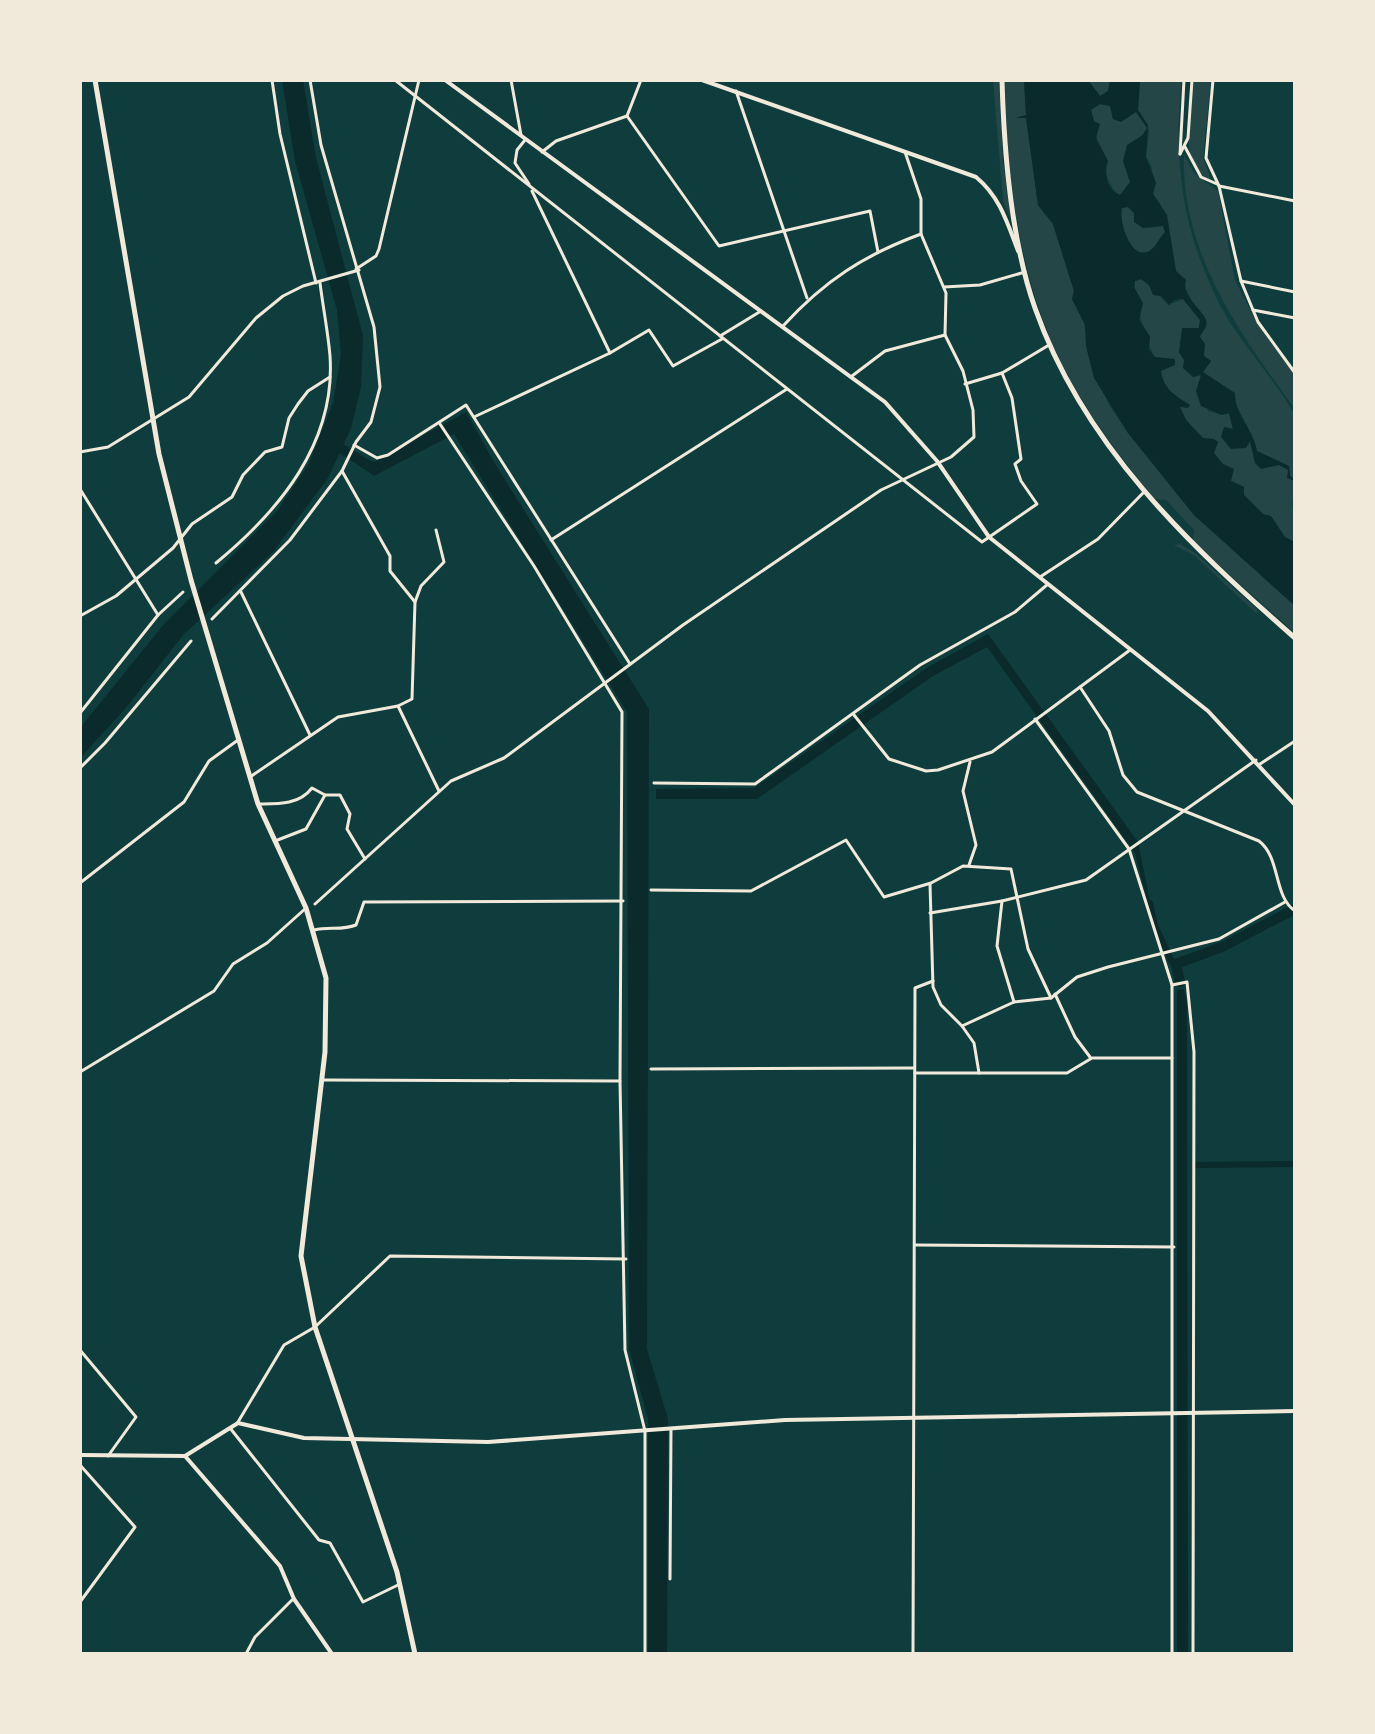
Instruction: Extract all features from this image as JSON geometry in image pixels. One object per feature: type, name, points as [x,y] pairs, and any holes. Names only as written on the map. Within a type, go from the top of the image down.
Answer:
[{"type":"main road","points":[[95,80],[153,420],[191,580],[258,804],[314,930],[328,1003],[301,1256],[315,1327],[400,1584],[415,1654]]},
{"type":"main road","points":[[445,80],[885,402],[937,461],[989,537],[1208,711],[1295,805]]},
{"type":"main road","points":[[702,80],[976,177],[989,188],[1003,209],[1049,345],[1089,415],[1143,493],[1196,549],[1295,638]]},
{"type":"main road","points":[[1002,80],[1010,198],[1025,272]]},
{"type":"main road","points":[[80,1455],[185,1456],[238,1423],[304,1438],[488,1442],[785,1420],[1295,1411]]},
{"type":"main road","points":[[185,1456],[280,1566],[294,1599],[332,1654]]},
{"type":"street","points":[[216,563],[276,505],[304,465],[321,431],[330,377],[319,282],[280,134],[272,80]]},
{"type":"street","points":[[212,619],[290,540],[343,468],[354,445],[371,422],[381,368],[374,327],[321,145],[310,80]]},
{"type":"street","points":[[395,80],[982,542],[1037,504],[1021,481],[1015,464],[1021,459],[1012,398],[1002,373]]},
{"type":"street","points":[[80,452],[108,447],[189,397],[209,369],[245,334],[256,318],[294,290],[357,270],[376,256],[419,80]]},
{"type":"street","points":[[511,80],[523,139],[515,163],[610,353]]},
{"type":"street","points":[[541,152],[556,141],[627,116],[641,80]]},
{"type":"street","points":[[1184,80],[1180,154],[1185,146],[1192,80]]},
{"type":"street","points":[[1213,80],[1206,158],[1218,185],[1241,281],[1253,310],[1295,373]]},
{"type":"street","points":[[736,91],[807,298]]},
{"type":"street","points":[[627,116],[719,246],[870,211],[878,252]]},
{"type":"street","points":[[1185,146],[1201,177],[1218,185],[1295,201]]},
{"type":"street","points":[[315,904],[439,791],[462,776],[504,758],[630,664],[901,479],[951,457],[974,437],[973,410],[963,371],[945,335],[944,287],[921,234],[921,199],[905,152]]},
{"type":"street","points":[[782,327],[807,298],[878,252],[921,234]]},
{"type":"street","points":[[944,287],[980,285],[1025,272]]},
{"type":"street","points":[[1241,281],[1295,292]]},
{"type":"street","points":[[1253,310],[1295,318]]},
{"type":"street","points":[[474,417],[610,353],[649,330],[676,367],[761,311]]},
{"type":"street","points":[[852,376],[867,361],[885,351],[945,335]]},
{"type":"street","points":[[965,384],[1002,373],[1049,345]]},
{"type":"street","points":[[80,616],[116,596],[181,539],[200,517],[232,497],[243,475],[265,452],[282,447],[289,418],[308,391],[330,377]]},
{"type":"street","points":[[551,540],[787,389]]},
{"type":"street","points":[[354,445],[377,458],[440,424],[466,405],[630,664]]},
{"type":"street","points":[[440,424],[622,712],[620,1081],[626,1259],[625,1350],[647,1431],[645,1654]]},
{"type":"street","points":[[343,468],[390,556],[394,577],[415,602]]},
{"type":"street","points":[[80,489],[158,615]]},
{"type":"street","points":[[1040,577],[1098,539],[1143,493]]},
{"type":"street","points":[[250,777],[338,717],[398,706],[412,699],[415,602],[421,586],[444,562],[436,530]]},
{"type":"street","points":[[654,783],[755,784],[920,665],[1015,612],[1048,584]]},
{"type":"street","points":[[80,713],[158,615],[183,592]]},
{"type":"street","points":[[241,592],[310,735]]},
{"type":"street","points":[[80,768],[191,641]]},
{"type":"street","points":[[853,714],[889,759],[926,771],[970,762],[992,752],[1130,650]]},
{"type":"street","points":[[1080,687],[1109,731],[1123,775],[1129,784],[1158,802],[1267,848],[1285,902],[1295,911]]},
{"type":"street","points":[[398,706],[439,791]]},
{"type":"street","points":[[1036,718],[1130,849],[1172,985],[1172,1654]]},
{"type":"street","points":[[80,883],[184,802],[209,761],[239,740]]},
{"type":"street","points":[[930,913],[1002,901],[1016,895],[1086,880],[1182,810],[1295,741]]},
{"type":"street","points":[[969,865],[976,845],[963,791],[970,762]]},
{"type":"street","points":[[258,804],[289,802],[306,796],[312,788],[325,795],[340,795],[350,814],[347,829],[365,859]]},
{"type":"street","points":[[275,841],[306,829],[325,795]]},
{"type":"street","points":[[651,890],[751,891],[846,840],[884,897],[931,883],[951,869],[969,865],[1011,869],[1028,949],[1075,1037],[1092,1058]]},
{"type":"street","points":[[931,883],[933,981],[941,1005],[974,1043],[979,1073]]},
{"type":"street","points":[[314,930],[326,927],[342,930],[356,925],[364,902],[623,901]]},
{"type":"street","points":[[1002,901],[997,946],[1014,1002]]},
{"type":"street","points":[[962,1026],[1014,1002],[1053,996],[1077,977],[1144,956],[1172,954],[1219,939],[1285,902]]},
{"type":"street","points":[[80,1072],[214,991],[233,964],[267,943],[306,908]]},
{"type":"street","points":[[913,1654],[915,988],[933,981]]},
{"type":"street","points":[[1172,985],[1187,982],[1194,1036],[1193,1654]]},
{"type":"street","points":[[651,1069],[1067,1073],[1092,1058],[1172,1058]]},
{"type":"street","points":[[321,1080],[620,1081]]},
{"type":"street","points":[[916,1245],[1174,1247]]},
{"type":"street","points":[[238,1423],[284,1345],[315,1327],[390,1256],[626,1259]]},
{"type":"street","points":[[80,1350],[136,1417],[108,1456]]},
{"type":"street","points":[[230,1428],[319,1540],[330,1543],[363,1602],[400,1584]]},
{"type":"street","points":[[669,1430],[670,1579]]},
{"type":"street","points":[[80,1465],[135,1527],[80,1602]]},
{"type":"street","points":[[246,1654],[264,1627],[294,1599]]},
{"type":"shaded area","points":[[282,80],[303,80],[316,158],[363,336],[361,387],[351,428],[328,478],[273,552],[183,635],[126,708],[80,758],[80,728],[164,624],[277,511],[308,465],[333,403],[341,355],[337,310],[295,161]]},
{"type":"shaded area","points":[[993,80],[999,80],[1003,162],[1015,230],[1003,201]]},
{"type":"shaded area","points":[[1005,80],[1024,80],[1026,115],[1016,118],[1026,117],[1038,205],[1053,224],[1074,291],[1072,299],[1084,321],[1089,358],[1109,405],[1194,515],[1295,606],[1295,633],[1193,542],[1194,530],[1166,500],[1154,499],[1104,433],[1070,380],[1047,329],[1025,260],[1008,152]]},
{"type":"shaded area","points":[[1024,80],[1088,80],[1100,96],[1108,91],[1110,80],[1140,80],[1138,110],[1148,125],[1146,157],[1156,183],[1153,194],[1167,215],[1176,271],[1186,280],[1187,294],[1206,321],[1200,337],[1205,344],[1204,356],[1211,361],[1203,372],[1235,393],[1238,409],[1257,451],[1289,466],[1290,476],[1295,481],[1287,478],[1288,470],[1279,465],[1261,469],[1255,463],[1250,441],[1246,448],[1231,449],[1221,437],[1224,427],[1233,429],[1229,413],[1222,415],[1201,406],[1196,391],[1201,375],[1193,377],[1183,368],[1184,360],[1179,352],[1182,328],[1199,328],[1200,320],[1183,299],[1174,300],[1169,305],[1161,296],[1153,295],[1149,285],[1141,279],[1135,281],[1134,287],[1143,303],[1139,320],[1150,336],[1149,350],[1155,357],[1175,359],[1175,365],[1161,371],[1162,377],[1175,395],[1190,405],[1188,408],[1180,407],[1186,420],[1203,438],[1218,442],[1214,453],[1223,464],[1234,469],[1231,481],[1244,487],[1244,495],[1263,514],[1271,516],[1285,537],[1295,542],[1295,606],[1194,515],[1128,433],[1094,378],[1086,346],[1085,325],[1072,299],[1074,291],[1053,224],[1038,205],[1026,118],[1016,118],[1026,115]],"holes":[[[1100,104],[1110,106],[1113,119],[1121,122],[1136,112],[1147,128],[1143,135],[1127,145],[1123,161],[1130,182],[1120,195],[1109,185],[1106,176],[1108,161],[1096,138],[1100,124],[1094,121],[1091,110]],[[1128,207],[1134,213],[1134,222],[1143,228],[1163,226],[1165,232],[1146,252],[1134,248],[1125,233],[1121,215],[1122,208]]]},
{"type":"shaded area","points":[[1088,80],[1110,80],[1108,92],[1100,96]]},
{"type":"shaded area","points":[[1140,80],[1182,80],[1180,172],[1191,231],[1226,316],[1295,417],[1295,478],[1290,476],[1289,466],[1256,451],[1238,408],[1222,387],[1203,372],[1211,361],[1204,356],[1200,337],[1206,326],[1176,271],[1170,235],[1161,205],[1153,194],[1152,167],[1146,157],[1149,131],[1138,110]]},
{"type":"shaded area","points":[[1193,80],[1211,80],[1203,158],[1211,180],[1200,173],[1190,150],[1188,136]]},
{"type":"shaded area","points":[[1099,104],[1110,106],[1125,117],[1136,111],[1147,128],[1123,161],[1130,182],[1120,195],[1109,181],[1098,143],[1091,110]]},
{"type":"shaded area","points":[[1184,155],[1194,173],[1218,191],[1235,280],[1258,325],[1295,375],[1295,409],[1234,321],[1203,258],[1192,225]]},
{"type":"shaded area","points":[[1128,207],[1149,228],[1163,225],[1165,232],[1146,252],[1139,252],[1128,241],[1121,215],[1122,208]]},
{"type":"shaded area","points":[[1142,279],[1169,305],[1183,299],[1200,320],[1199,328],[1183,328],[1202,379],[1208,411],[1222,415],[1229,413],[1233,430],[1221,430],[1249,441],[1256,456],[1268,467],[1279,465],[1288,470],[1288,478],[1295,481],[1292,507],[1295,509],[1295,542],[1285,538],[1271,516],[1263,514],[1244,495],[1244,487],[1231,481],[1214,453],[1217,442],[1203,438],[1186,420],[1179,406],[1190,405],[1164,383],[1161,371],[1175,360],[1155,357],[1152,352],[1135,287],[1135,281]]},
{"type":"shaded area","points":[[466,412],[495,464],[649,709],[647,1349],[668,1419],[667,1654],[648,1654],[648,1419],[629,1349],[627,712],[454,434],[374,476],[357,464],[360,456],[374,462]]},
{"type":"shaded area","points":[[1180,544],[1195,553],[1257,609],[1257,614],[1194,555],[1174,545]]},
{"type":"shaded area","points":[[988,634],[1138,842],[1152,911],[1135,853],[987,647],[933,676],[757,799],[656,799],[656,789],[754,788],[928,667]]},
{"type":"shaded area","points":[[1184,989],[1187,1003],[1188,1654],[1177,1654],[1177,990]]},
{"type":"waterway","points":[[334,444],[369,466]]},
{"type":"waterway","points":[[1150,903],[1155,925],[1172,962],[1176,964]]},
{"type":"waterway","points":[[1180,982],[1176,964],[1222,947],[1295,909]]},
{"type":"waterway","points":[[1196,1165],[1295,1164]]}]
